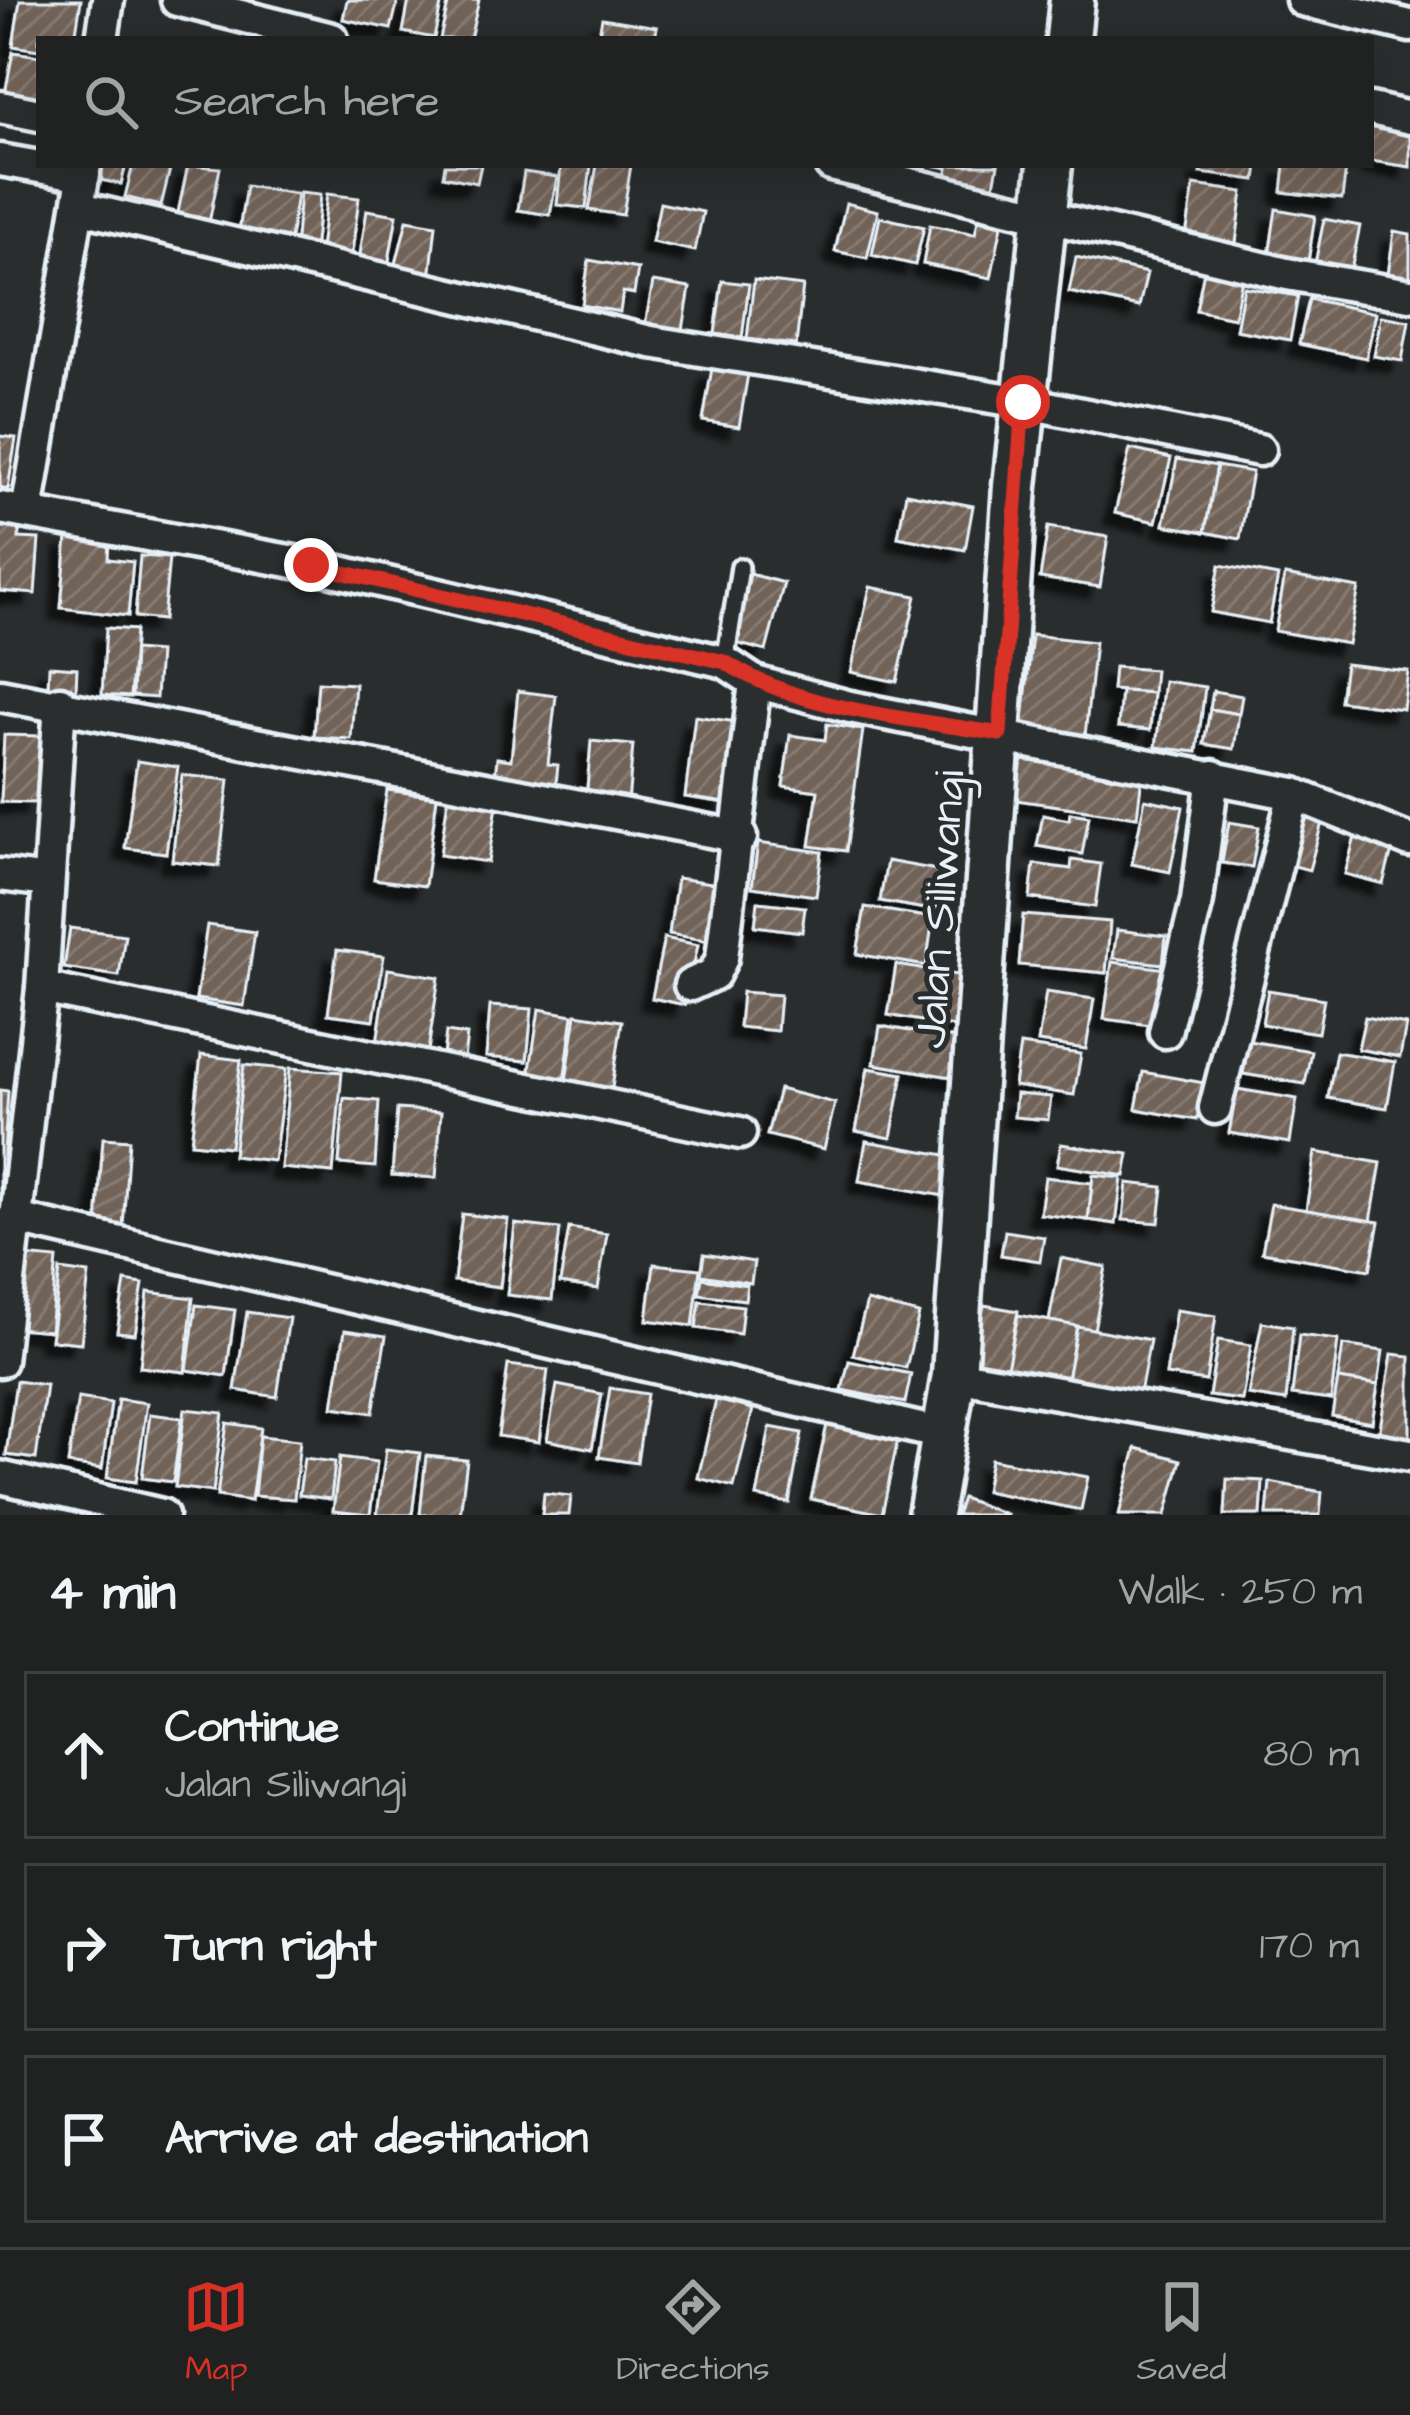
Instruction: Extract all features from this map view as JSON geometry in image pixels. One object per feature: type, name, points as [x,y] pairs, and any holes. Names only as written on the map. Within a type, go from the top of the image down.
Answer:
[{"type":"street","points":[[102,36],[108,0]]},
{"type":"street","points":[[177,0],[320,36]]},
{"type":"street","points":[[1302,0],[1410,26]]},
{"type":"street","points":[[0,107],[36,114]]},
{"type":"street","points":[[1374,110],[1410,118]]},
{"type":"street","points":[[0,160],[36,164]]},
{"type":"street","points":[[844,168],[1287,274],[1410,295]]},
{"type":"street","name":"Jalan Siliwangi","points":[[930,1515],[954,1375],[1023,402],[1050,168]]},
{"type":"street","points":[[85,170],[81,208],[14,510],[311,565],[725,662],[755,682],[850,706],[1294,794],[1410,841]]},
{"type":"street","points":[[81,208],[651,342],[1023,402],[1259,450]]},
{"type":"street","points":[[690,985],[714,974],[722,958],[741,837],[755,682]]},
{"type":"street","points":[[0,695],[60,702],[741,837]]},
{"type":"street","points":[[0,1361],[42,988],[60,702]]},
{"type":"street","points":[[1165,1032],[1198,901],[1214,776]]},
{"type":"street","points":[[1215,1108],[1294,794]]},
{"type":"street","points":[[0,875],[48,881]]},
{"type":"street","points":[[42,988],[740,1133]]},
{"type":"street","points":[[13,1218],[942,1434]]},
{"type":"street","points":[[954,1375],[1410,1455]]},
{"type":"street","points":[[0,1477],[142,1512]]},
{"type":"lane","points":[[725,662],[740,567]]},
{"type":"building","points":[[20,0],[81,0],[75,36],[36,36],[36,50],[13,46]]},
{"type":"building","points":[[347,0],[398,0],[391,29],[343,19]]},
{"type":"building","points":[[409,0],[442,0],[434,36],[403,32]]},
{"type":"building","points":[[449,0],[479,0],[471,36],[441,36]]},
{"type":"building","points":[[602,18],[657,27],[656,36],[599,36]]},
{"type":"building","points":[[13,52],[36,56],[36,110],[3,104]]},
{"type":"building","points":[[1374,122],[1410,128],[1410,167],[1374,161]]},
{"type":"building","points":[[97,168],[125,168],[121,184],[95,179]]},
{"type":"building","points":[[132,168],[170,168],[161,206],[125,197]]},
{"type":"building","points":[[187,168],[220,168],[208,228],[176,222]]},
{"type":"building","points":[[444,168],[480,168],[477,183],[443,176]]},
{"type":"building","points":[[561,168],[591,168],[586,208],[557,205]]},
{"type":"building","points":[[596,168],[631,168],[623,215],[589,210]]},
{"type":"building","points":[[948,168],[997,168],[993,191],[945,182]]},
{"type":"building","points":[[1202,168],[1258,168],[1256,180],[1201,173]]},
{"type":"building","points":[[1285,168],[1346,168],[1342,199],[1282,192]]},
{"type":"building","points":[[524,172],[557,177],[550,215],[518,210]]},
{"type":"building","points":[[1194,185],[1243,192],[1236,243],[1186,236]]},
{"type":"building","points":[[246,186],[297,194],[289,246],[238,238]]},
{"type":"building","points":[[300,193],[320,195],[314,252],[295,250]]},
{"type":"building","points":[[327,194],[359,198],[351,260],[319,257]]},
{"type":"building","points":[[660,203],[703,212],[695,251],[652,242]]},
{"type":"building","points":[[846,203],[878,211],[867,258],[835,251]]},
{"type":"building","points":[[1276,209],[1315,216],[1308,262],[1269,256]]},
{"type":"building","points":[[367,210],[397,215],[387,272],[358,267]]},
{"type":"building","points":[[880,217],[924,227],[915,265],[872,255]]},
{"type":"building","points":[[1324,219],[1360,226],[1351,270],[1315,264]]},
{"type":"building","points":[[407,220],[436,225],[430,279],[394,272]]},
{"type":"building","points":[[978,220],[1002,225],[991,278],[923,264],[930,225],[975,234]]},
{"type":"building","points":[[1394,231],[1410,234],[1410,285],[1387,282]]},
{"type":"building","points":[[1076,257],[1147,273],[1139,307],[1069,292]]},
{"type":"building","points":[[589,260],[638,269],[634,294],[623,292],[620,312],[582,305]]},
{"type":"building","points":[[1205,266],[1243,274],[1234,318],[1196,310]]},
{"type":"building","points":[[754,280],[803,286],[796,345],[747,339]]},
{"type":"building","points":[[722,281],[749,284],[742,338],[715,334]]},
{"type":"building","points":[[653,282],[690,288],[681,342],[643,336]]},
{"type":"building","points":[[1244,287],[1298,296],[1290,340],[1236,330]]},
{"type":"building","points":[[1309,299],[1376,313],[1366,358],[1299,344]]},
{"type":"building","points":[[1381,316],[1409,321],[1402,361],[1374,356]]},
{"type":"building","points":[[712,368],[748,374],[739,427],[703,421]]},
{"type":"building","points":[[0,436],[16,438],[8,489],[0,487]]},
{"type":"building","points":[[1130,449],[1171,458],[1156,522],[1115,513]]},
{"type":"building","points":[[1177,459],[1217,466],[1205,532],[1164,525]]},
{"type":"building","points":[[1217,466],[1252,472],[1240,539],[1205,532]]},
{"type":"building","points":[[906,493],[973,506],[965,550],[898,537]]},
{"type":"building","points":[[0,523],[20,525],[19,538],[39,539],[35,594],[0,591]]},
{"type":"building","points":[[1048,527],[1108,537],[1100,587],[1040,578]]},
{"type":"building","points":[[67,537],[109,541],[108,559],[133,562],[128,616],[61,608]]},
{"type":"building","points":[[140,556],[169,558],[163,620],[135,617]]},
{"type":"building","points":[[1220,565],[1278,576],[1269,623],[1211,612]]},
{"type":"building","points":[[750,574],[784,583],[766,651],[732,642]]},
{"type":"building","points":[[1285,575],[1359,588],[1348,644],[1275,631]]},
{"type":"building","points":[[870,587],[916,596],[897,682],[851,672]]},
{"type":"building","points":[[106,628],[135,630],[130,697],[102,695]]},
{"type":"building","points":[[1032,635],[1095,642],[1085,736],[1022,730]]},
{"type":"building","points":[[134,650],[159,652],[156,698],[132,696]]},
{"type":"building","points":[[1345,664],[1408,671],[1403,709],[1340,701]]},
{"type":"building","points":[[49,666],[77,668],[76,690],[48,689]]},
{"type":"building","points":[[1114,667],[1155,670],[1153,693],[1112,690]]},
{"type":"building","points":[[1164,681],[1205,687],[1197,752],[1156,747]]},
{"type":"building","points":[[318,682],[355,684],[351,739],[314,737]]},
{"type":"building","points":[[518,691],[556,696],[548,764],[558,765],[555,793],[494,787],[497,758],[511,760]]},
{"type":"building","points":[[1121,691],[1153,693],[1150,730],[1118,727]]},
{"type":"building","points":[[1213,691],[1242,696],[1239,714],[1210,709]]},
{"type":"building","points":[[1210,709],[1239,714],[1234,749],[1204,744]]},
{"type":"building","points":[[695,716],[737,722],[726,803],[685,797]]},
{"type":"building","points":[[827,724],[863,730],[846,851],[810,846],[818,791],[783,786],[790,735],[825,740]]},
{"type":"building","points":[[4,735],[40,736],[36,803],[1,802]]},
{"type":"building","points":[[591,741],[633,745],[628,804],[586,800]]},
{"type":"building","points":[[1022,760],[1142,776],[1137,817],[1016,800]]},
{"type":"building","points":[[137,761],[178,767],[166,853],[125,848]]},
{"type":"building","points":[[182,775],[229,780],[219,866],[172,861]]},
{"type":"building","points":[[387,790],[437,797],[425,886],[374,879]]},
{"type":"building","points":[[448,798],[497,806],[488,862],[440,855]]},
{"type":"building","points":[[1145,799],[1183,807],[1170,872],[1132,864]]},
{"type":"building","points":[[1294,811],[1323,819],[1309,870],[1280,862]]},
{"type":"building","points":[[1070,813],[1089,816],[1082,854],[1037,846],[1043,815],[1069,820]]},
{"type":"building","points":[[1229,822],[1259,827],[1252,867],[1222,863]]},
{"type":"building","points":[[1356,833],[1394,843],[1383,884],[1345,874]]},
{"type":"building","points":[[758,843],[822,852],[816,896],[752,887]]},
{"type":"building","points":[[1072,860],[1101,864],[1095,907],[1030,898],[1034,864],[1071,869]]},
{"type":"building","points":[[887,861],[943,871],[936,911],[880,901]]},
{"type":"building","points":[[677,878],[726,885],[717,942],[669,934]]},
{"type":"building","points":[[758,902],[805,907],[802,932],[755,926]]},
{"type":"building","points":[[865,907],[933,918],[926,966],[857,954]]},
{"type":"building","points":[[1023,915],[1110,922],[1106,973],[1019,965]]},
{"type":"building","points":[[207,925],[255,932],[244,1006],[196,999]]},
{"type":"building","points":[[70,928],[125,935],[119,976],[64,968]]},
{"type":"building","points":[[1117,930],[1166,936],[1163,964],[1113,958]]},
{"type":"building","points":[[664,938],[698,945],[685,1005],[652,998]]},
{"type":"building","points":[[337,950],[384,956],[374,1020],[328,1014]]},
{"type":"building","points":[[1112,962],[1167,969],[1159,1026],[1104,1019]]},
{"type":"building","points":[[896,965],[969,977],[960,1028],[888,1015]]},
{"type":"building","points":[[388,969],[439,977],[428,1051],[377,1043]]},
{"type":"building","points":[[1268,990],[1324,999],[1318,1033],[1262,1024]]},
{"type":"building","points":[[742,992],[780,995],[777,1031],[739,1027]]},
{"type":"building","points":[[1046,992],[1094,999],[1086,1049],[1038,1042]]},
{"type":"building","points":[[490,1006],[532,1009],[527,1061],[486,1057]]},
{"type":"building","points":[[539,1009],[573,1015],[564,1082],[529,1077]]},
{"type":"building","points":[[576,1014],[622,1021],[612,1088],[566,1081]]},
{"type":"building","points":[[1365,1017],[1406,1025],[1400,1057],[1358,1049]]},
{"type":"building","points":[[880,1026],[969,1041],[963,1079],[874,1064]]},
{"type":"building","points":[[446,1032],[467,1035],[463,1066],[442,1063]]},
{"type":"building","points":[[1249,1041],[1311,1051],[1305,1084],[1243,1074]]},
{"type":"building","points":[[1020,1045],[1081,1054],[1074,1095],[1014,1086]]},
{"type":"building","points":[[1336,1052],[1395,1062],[1387,1108],[1328,1098]]},
{"type":"building","points":[[201,1055],[241,1060],[230,1147],[191,1143]]},
{"type":"building","points":[[244,1065],[286,1069],[274,1161],[233,1156]]},
{"type":"building","points":[[290,1068],[342,1072],[333,1173],[281,1168]]},
{"type":"building","points":[[868,1068],[903,1074],[891,1138],[856,1131]]},
{"type":"building","points":[[1143,1072],[1204,1083],[1197,1120],[1136,1109]]},
{"type":"building","points":[[779,1089],[835,1103],[824,1149],[767,1135]]},
{"type":"building","points":[[1237,1089],[1297,1099],[1290,1143],[1229,1133]]},
{"type":"building","points":[[0,1090],[8,1091],[1,1200],[0,1200]]},
{"type":"building","points":[[1016,1094],[1051,1097],[1048,1120],[1014,1117]]},
{"type":"building","points":[[344,1098],[379,1101],[375,1167],[339,1164]]},
{"type":"building","points":[[397,1109],[441,1112],[436,1178],[392,1175]]},
{"type":"building","points":[[103,1138],[129,1140],[123,1227],[97,1226]]},
{"type":"building","points":[[866,1141],[957,1157],[950,1197],[859,1181]]},
{"type":"building","points":[[1061,1144],[1129,1154],[1125,1176],[1057,1165]]},
{"type":"building","points":[[1315,1152],[1381,1163],[1371,1221],[1306,1210]]},
{"type":"building","points":[[1093,1175],[1122,1178],[1116,1224],[1088,1220]]},
{"type":"building","points":[[1045,1177],[1092,1183],[1088,1220],[1040,1214]]},
{"type":"building","points":[[1127,1183],[1163,1187],[1159,1223],[1123,1220]]},
{"type":"building","points":[[1271,1204],[1379,1222],[1370,1270],[1262,1252]]},
{"type":"building","points":[[462,1214],[508,1219],[500,1287],[454,1281]]},
{"type":"building","points":[[515,1224],[560,1229],[552,1300],[507,1295]]},
{"type":"building","points":[[569,1228],[607,1234],[598,1289],[560,1283]]},
{"type":"building","points":[[1005,1231],[1044,1237],[1040,1261],[1001,1255]]},
{"type":"building","points":[[704,1254],[754,1262],[751,1283],[701,1275]]},
{"type":"building","points":[[23,1256],[57,1259],[50,1331],[16,1328]]},
{"type":"building","points":[[1061,1258],[1106,1267],[1094,1330],[1049,1321]]},
{"type":"building","points":[[654,1264],[700,1269],[693,1326],[647,1320]]},
{"type":"building","points":[[60,1270],[89,1274],[81,1343],[51,1340]]},
{"type":"building","points":[[702,1278],[747,1285],[745,1300],[699,1294]]},
{"type":"building","points":[[125,1281],[143,1284],[135,1334],[117,1332]]},
{"type":"building","points":[[148,1292],[193,1298],[185,1372],[140,1367]]},
{"type":"building","points":[[700,1301],[743,1306],[740,1334],[696,1328]]},
{"type":"building","points":[[867,1301],[919,1314],[906,1368],[853,1355]]},
{"type":"building","points":[[196,1305],[235,1310],[226,1376],[187,1370]]},
{"type":"building","points":[[984,1305],[1018,1311],[1006,1373],[972,1367]]},
{"type":"building","points":[[1176,1310],[1216,1316],[1206,1381],[1166,1375]]},
{"type":"building","points":[[247,1312],[289,1318],[277,1397],[235,1390]]},
{"type":"building","points":[[1018,1315],[1077,1326],[1066,1385],[1006,1373]]},
{"type":"building","points":[[1262,1322],[1293,1327],[1286,1401],[1248,1395]]},
{"type":"building","points":[[1077,1326],[1150,1340],[1139,1399],[1066,1385]]},
{"type":"building","points":[[345,1330],[386,1336],[373,1413],[333,1407]]},
{"type":"building","points":[[1299,1335],[1338,1340],[1331,1400],[1292,1395]]},
{"type":"building","points":[[1218,1340],[1251,1345],[1242,1400],[1209,1396]]},
{"type":"building","points":[[1343,1345],[1383,1351],[1378,1385],[1338,1379]]},
{"type":"building","points":[[1392,1354],[1410,1356],[1410,1440],[1379,1435]]},
{"type":"building","points":[[849,1361],[911,1374],[905,1403],[842,1390]]},
{"type":"building","points":[[508,1365],[548,1370],[539,1442],[498,1436]]},
{"type":"building","points":[[1338,1379],[1378,1385],[1372,1423],[1332,1416]]},
{"type":"building","points":[[16,1381],[46,1385],[36,1459],[6,1455]]},
{"type":"building","points":[[557,1385],[602,1394],[592,1449],[547,1440]]},
{"type":"building","points":[[610,1388],[647,1394],[637,1463],[599,1457]]},
{"type":"building","points":[[78,1398],[111,1403],[102,1469],[68,1464]]},
{"type":"building","points":[[118,1399],[147,1403],[136,1482],[107,1478]]},
{"type":"building","points":[[716,1400],[753,1409],[734,1487],[698,1478]]},
{"type":"building","points":[[185,1409],[223,1413],[213,1492],[175,1487]]},
{"type":"building","points":[[150,1414],[182,1418],[173,1482],[142,1478]]},
{"type":"building","points":[[828,1420],[899,1435],[882,1514],[811,1499]]},
{"type":"building","points":[[227,1423],[261,1428],[251,1501],[217,1496]]},
{"type":"building","points":[[770,1427],[802,1433],[789,1503],[757,1497]]},
{"type":"building","points":[[260,1436],[300,1440],[294,1499],[254,1496]]},
{"type":"building","points":[[1136,1448],[1181,1460],[1166,1515],[1119,1515]]},
{"type":"building","points":[[386,1449],[420,1453],[412,1515],[377,1515]]},
{"type":"building","points":[[426,1456],[467,1460],[460,1515],[420,1515]]},
{"type":"building","points":[[340,1457],[377,1462],[370,1515],[333,1511]]},
{"type":"building","points":[[304,1458],[335,1462],[331,1499],[299,1495]]},
{"type":"building","points":[[991,1459],[1088,1477],[1081,1510],[985,1491]]},
{"type":"building","points":[[1227,1479],[1263,1481],[1261,1515],[1225,1515]]},
{"type":"building","points":[[1270,1482],[1322,1492],[1320,1515],[1267,1515]]},
{"type":"building","points":[[544,1493],[571,1496],[569,1515],[542,1515]]},
{"type":"building","points":[[962,1498],[1008,1515],[956,1515]]},
{"type":"route","points":[[311,565],[725,662],[755,682],[850,706],[1000,734],[1023,402]]}]
